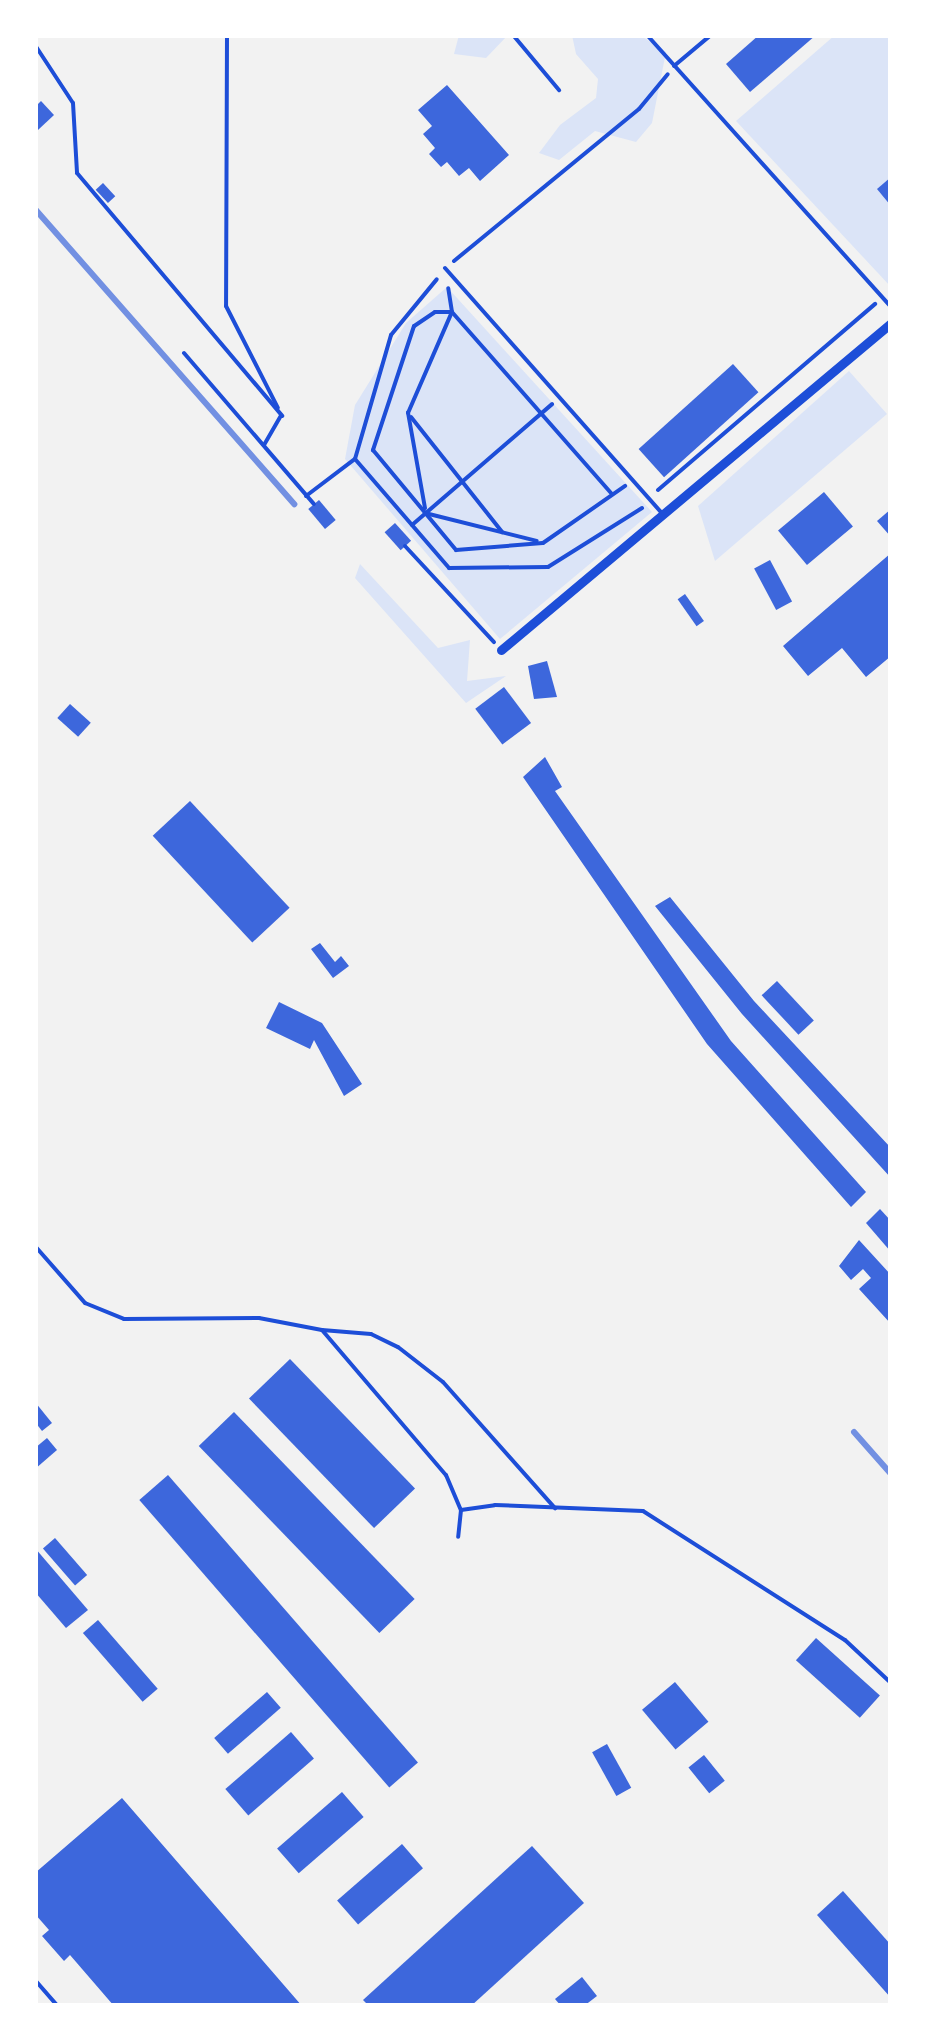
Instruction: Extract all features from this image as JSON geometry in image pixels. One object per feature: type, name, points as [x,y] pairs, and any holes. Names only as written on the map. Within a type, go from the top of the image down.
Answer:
[{"type":"street","points":[[501,650],[891,322]]},
{"type":"lane","points":[[513,35],[560,90]]},
{"type":"lane","points":[[647,35],[891,307]]},
{"type":"lane","points":[[674,66],[710,35]]},
{"type":"lane","points":[[445,268],[662,514]]},
{"type":"lane","points":[[35,1246],[86,1302],[124,1319],[258,1318],[371,1334],[398,1346],[443,1382],[556,1509]]},
{"type":"lane","points":[[322,1330],[446,1476],[461,1510],[458,1536]]},
{"type":"lane","points":[[461,1510],[495,1504],[556,1509],[618,1505],[642,1511],[846,1640],[891,1684]]},
{"type":"lane","points":[[35,1980],[58,2006]]},
{"type":"path","points":[[227,35],[226,306],[282,416]]},
{"type":"path","points":[[35,45],[73,102],[77,173],[282,416]]},
{"type":"path","points":[[306,496],[355,459],[391,335],[445,268],[640,109],[674,66]]},
{"type":"path","points":[[445,268],[452,312],[611,493]]},
{"type":"path","points":[[355,459],[449,568],[548,567],[634,518],[649,498],[883,298]]},
{"type":"path","points":[[452,312],[435,312],[414,326],[373,450],[456,550],[543,542],[611,493],[634,482]]},
{"type":"path","points":[[425,513],[408,413],[452,312]]},
{"type":"path","points":[[184,353],[314,504]]},
{"type":"path","points":[[412,525],[559,399]]},
{"type":"path","points":[[408,413],[502,532]]},
{"type":"path","points":[[264,446],[282,416]]},
{"type":"path","points":[[425,513],[543,542]]},
{"type":"path","points":[[412,552],[425,540]]},
{"type":"path","points":[[406,546],[501,650]]},
{"type":"shaded area","points":[[459,35],[508,35],[486,58],[454,54]]},
{"type":"shaded area","points":[[572,35],[640,35],[666,52],[652,123],[636,142],[595,131],[559,160],[539,153],[560,125],[596,98],[598,79],[576,54]]},
{"type":"shaded area","points":[[835,35],[891,35],[891,287],[736,121]]},
{"type":"shaded area","points":[[447,287],[652,512],[500,639],[345,459],[355,405],[406,323]]},
{"type":"shaded area","points":[[849,371],[887,414],[715,561],[698,506]]},
{"type":"shaded area","points":[[360,564],[438,648],[470,640],[467,681],[506,676],[466,703],[355,578]]},
{"type":"building","points":[[759,35],[816,35],[750,92],[726,64]]},
{"type":"building","points":[[447,85],[509,155],[480,181],[469,168],[459,176],[447,162],[441,167],[429,154],[435,148],[423,134],[432,126],[418,110]]},
{"type":"building","points":[[41,101],[54,115],[38,130],[35,107]]},
{"type":"building","points":[[891,177],[891,206],[877,189]]},
{"type":"building","points":[[103,183],[115,196],[108,203],[96,190]]},
{"type":"building","points":[[733,364],[758,392],[664,477],[639,449]]},
{"type":"building","points":[[824,492],[853,526],[807,565],[778,531]]},
{"type":"building","points":[[319,500],[336,520],[325,529],[308,509]]},
{"type":"building","points":[[891,509],[891,537],[877,521]]},
{"type":"building","points":[[395,523],[411,541],[401,550],[385,532]]},
{"type":"building","points":[[891,553],[891,656],[866,677],[842,648],[808,676],[783,646]]},
{"type":"building","points":[[770,560],[792,601],[776,610],[754,568]]},
{"type":"building","points":[[685,594],[704,621],[697,626],[678,599]]},
{"type":"building","points":[[547,661],[557,697],[534,699],[528,666]]},
{"type":"building","points":[[504,687],[531,723],[502,745],[475,709]]},
{"type":"building","points":[[70,704],[91,723],[78,737],[57,718]]},
{"type":"building","points":[[545,757],[562,787],[555,791],[731,1041],[866,1192],[851,1207],[707,1044],[523,777]]},
{"type":"building","points":[[190,801],[290,908],[252,943],[153,836]]},
{"type":"building","points":[[670,897],[754,1001],[891,1148],[891,1178],[742,1014],[655,906]]},
{"type":"building","points":[[320,943],[335,962],[341,956],[349,966],[333,978],[311,949]]},
{"type":"building","points":[[777,981],[814,1020],[798,1035],[762,995]]},
{"type":"building","points":[[279,1002],[322,1023],[362,1084],[344,1096],[314,1040],[310,1049],[266,1028]]},
{"type":"building","points":[[880,1209],[891,1221],[891,1252],[866,1223]]},
{"type":"building","points":[[859,1240],[891,1275],[891,1324],[859,1289],[871,1278],[863,1269],[851,1280],[839,1266]]},
{"type":"building","points":[[290,1359],[415,1488],[374,1528],[249,1399]]},
{"type":"building","points":[[35,1402],[52,1423],[42,1431],[35,1422]]},
{"type":"building","points":[[234,1412],[415,1599],[379,1633],[199,1446]]},
{"type":"building","points":[[47,1438],[57,1450],[35,1469],[35,1448]]},
{"type":"building","points":[[168,1475],[418,1763],[389,1787],[139,1500]]},
{"type":"building","points":[[55,1538],[87,1575],[75,1585],[43,1548]]},
{"type":"building","points":[[35,1548],[88,1610],[66,1628],[35,1592]]},
{"type":"building","points":[[98,1620],[158,1689],[143,1702],[83,1633]]},
{"type":"building","points":[[816,1638],[880,1696],[860,1718],[796,1660]]},
{"type":"building","points":[[675,1682],[708,1722],[675,1749],[642,1710]]},
{"type":"building","points":[[267,1692],[281,1708],[228,1754],[214,1738]]},
{"type":"building","points":[[291,1732],[314,1758],[248,1815],[225,1789]]},
{"type":"building","points":[[607,1744],[631,1788],[616,1796],[592,1752]]},
{"type":"building","points":[[704,1755],[725,1781],[709,1793],[688,1768]]},
{"type":"building","points":[[342,1792],[364,1817],[299,1873],[277,1848]]},
{"type":"building","points":[[122,1798],[302,2006],[114,2006],[70,1955],[64,1961],[42,1936],[49,1930],[35,1914],[35,1873]]},
{"type":"building","points":[[402,1844],[423,1868],[358,1925],[337,1900]]},
{"type":"building","points":[[532,1846],[584,1903],[471,2006],[369,2006],[363,2000]]},
{"type":"building","points":[[843,1891],[891,1945],[891,1998],[817,1915]]},
{"type":"building","points":[[582,1977],[597,1996],[584,2006],[561,2006],[555,1999]]},
{"type":"railway","points":[[35,209],[294,504]]},
{"type":"railway","points":[[854,1432],[891,1474]]}]
